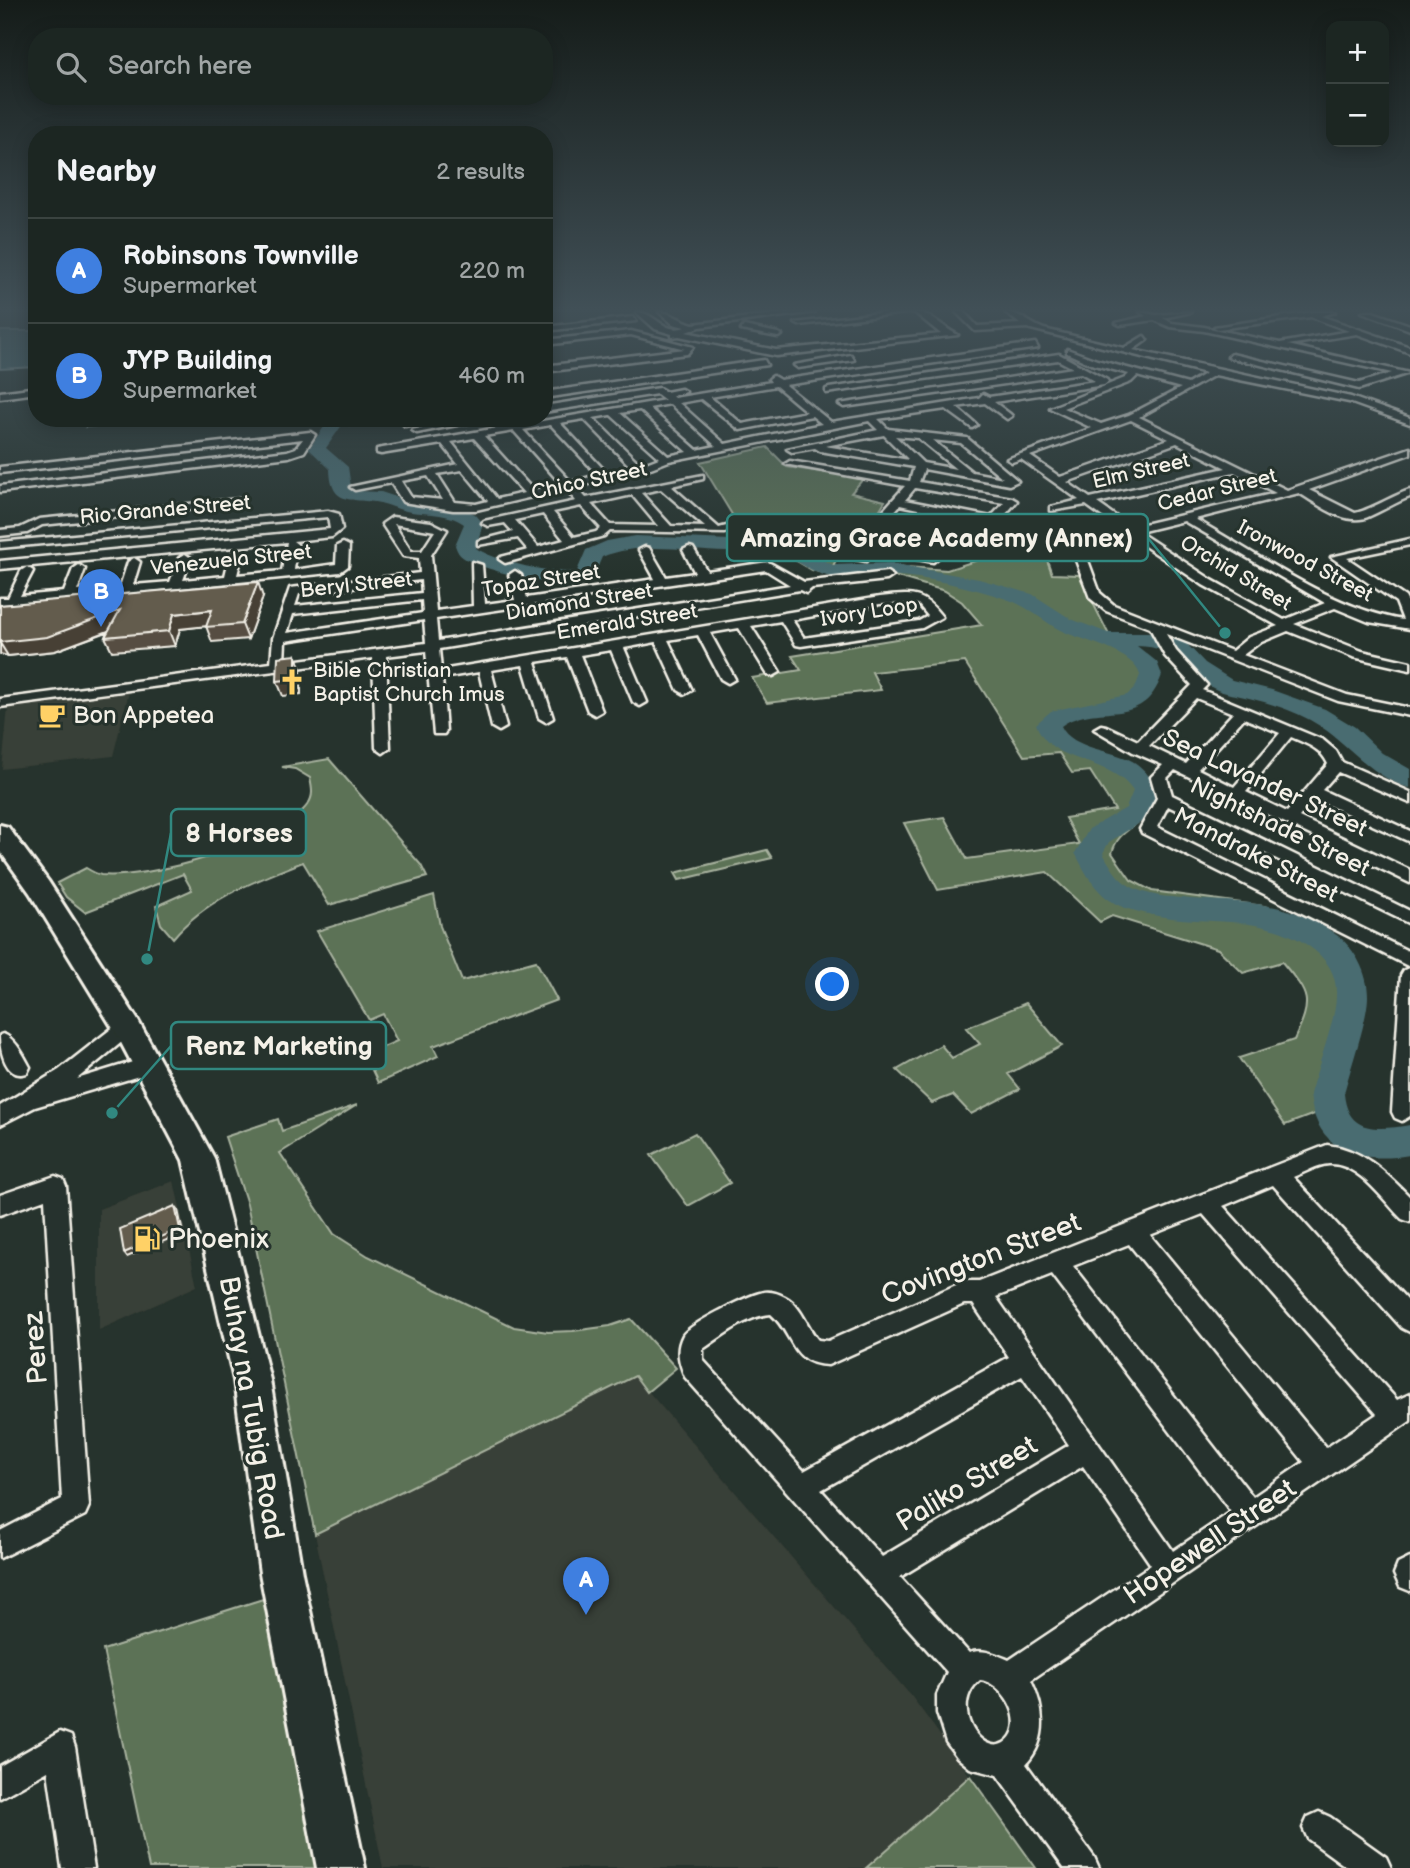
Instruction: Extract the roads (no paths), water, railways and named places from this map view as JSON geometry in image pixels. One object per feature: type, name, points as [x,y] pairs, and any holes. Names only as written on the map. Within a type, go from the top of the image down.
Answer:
[{"type":"main road","name":"Buhay na Tubig Road","points":[[2,843],[38,887],[127,1027],[198,1158],[252,1380],[281,1573],[341,1868]]},
{"type":"street","points":[[553,408],[607,399]]},
{"type":"street","points":[[669,399],[724,430],[815,413]]},
{"type":"street","points":[[554,423],[691,399]]},
{"type":"street","points":[[705,399],[724,430],[723,447]]},
{"type":"street","points":[[798,399],[830,426]]},
{"type":"street","points":[[839,399],[886,432],[920,466]]},
{"type":"street","points":[[844,404],[877,399]]},
{"type":"street","points":[[394,479],[407,500],[453,507],[476,507],[530,493],[569,488],[666,459],[723,447],[866,419],[993,399]]},
{"type":"street","points":[[1078,399],[1055,408],[1099,427],[1132,417],[1166,399]]},
{"type":"street","points":[[1348,399],[1410,421]]},
{"type":"street","points":[[987,400],[1007,416]]},
{"type":"street","points":[[948,406],[972,425]]},
{"type":"street","points":[[643,408],[695,453]]},
{"type":"street","points":[[912,411],[932,430]]},
{"type":"street","points":[[614,412],[666,459]]},
{"type":"street","points":[[587,417],[639,469]]},
{"type":"street","points":[[1132,417],[1286,494]]},
{"type":"street","points":[[554,423],[605,477]]},
{"type":"street","points":[[416,430],[434,427]]},
{"type":"street","points":[[381,451],[476,434],[499,427]]},
{"type":"street","points":[[516,427],[607,528]]},
{"type":"street","name":"Orchid Street","points":[[1099,427],[1018,458],[1060,481],[1129,531],[1223,590],[1286,626],[1340,648],[1385,662],[1410,666]]},
{"type":"street","points":[[792,449],[886,432],[964,440],[1013,481],[809,447]]},
{"type":"street","points":[[476,434],[530,493]]},
{"type":"street","points":[[0,470],[173,450],[219,439],[260,435],[310,435],[300,450],[289,454],[0,489]]},
{"type":"street","points":[[922,436],[970,475]]},
{"type":"street","points":[[173,450],[174,438]]},
{"type":"street","points":[[852,438],[877,458]]},
{"type":"street","points":[[443,439],[494,502]]},
{"type":"street","points":[[1060,481],[1177,440]]},
{"type":"street","points":[[128,442],[128,455]]},
{"type":"street","points":[[85,460],[87,446]]},
{"type":"street","name":"Cedar Street","points":[[1410,451],[1286,494],[1129,531],[1089,544],[1080,555],[1087,579],[1100,601],[1160,635],[1232,657],[1343,698],[1410,712]]},
{"type":"street","points":[[790,464],[1012,501],[994,521],[896,500]]},
{"type":"street","points":[[355,487],[465,466]]},
{"type":"street","points":[[862,559],[878,523],[896,500],[914,484],[920,466]]},
{"type":"street","name":"Elm Street","points":[[1055,509],[1235,469]]},
{"type":"street","points":[[430,472],[453,507]]},
{"type":"street","points":[[663,485],[729,541]]},
{"type":"street","name":"Chico Street","points":[[488,523],[633,490],[663,485],[702,487],[678,497]]},
{"type":"street","points":[[1300,489],[1343,513],[1355,516],[1365,515],[1384,503],[1410,493]]},
{"type":"street","points":[[633,490],[668,530]]},
{"type":"street","points":[[0,533],[23,531],[38,522],[239,502]]},
{"type":"street","points":[[545,509],[572,541]]},
{"type":"street","name":"Rio Grande Street","points":[[0,546],[333,514],[336,529],[332,534],[0,565]]},
{"type":"street","points":[[867,546],[931,558],[954,538],[970,517]]},
{"type":"street","name":"Ironwood Street","points":[[1186,518],[1335,604],[1373,619],[1410,623]]},
{"type":"street","points":[[508,519],[532,552],[554,562]]},
{"type":"street","points":[[878,523],[954,538]]},
{"type":"street","points":[[505,559],[600,534],[607,528],[718,531],[734,525]]},
{"type":"street","points":[[482,543],[521,534]]},
{"type":"street","points":[[1410,542],[1337,557],[1401,600],[1410,623]]},
{"type":"street","points":[[288,574],[291,544]]},
{"type":"street","name":"Venezuela Street","points":[[6,602],[340,568],[343,546]]},
{"type":"street","points":[[645,550],[663,582]]},
{"type":"street","points":[[689,550],[703,576]]},
{"type":"street","points":[[230,580],[236,555]]},
{"type":"street","points":[[425,555],[439,731]]},
{"type":"street","points":[[175,585],[185,558]]},
{"type":"street","points":[[125,590],[134,562]]},
{"type":"street","points":[[476,565],[479,610]]},
{"type":"street","name":"Topaz Street","points":[[279,638],[768,566],[804,586]]},
{"type":"street","points":[[69,595],[79,569]]},
{"type":"street","points":[[6,602],[27,571]]},
{"type":"street","points":[[515,575],[522,603]]},
{"type":"street","points":[[276,666],[279,638],[293,593],[297,590],[427,576]]},
{"type":"street","name":"Diamond Street","points":[[0,703],[379,654],[804,586],[887,576]]},
{"type":"street","points":[[804,586],[824,610]]},
{"type":"street","name":"Beryl Street","points":[[287,611],[429,596]]},
{"type":"street","name":"Ivory Loop","points":[[784,617],[802,642],[922,624],[936,617],[922,601],[912,598],[824,610]]},
{"type":"street","points":[[1232,657],[1254,640],[1335,604]]},
{"type":"street","name":"Emerald Street","points":[[436,675],[824,610]]},
{"type":"street","points":[[622,616],[634,642]]},
{"type":"street","points":[[743,624],[773,672]]},
{"type":"street","points":[[702,631],[728,679]]},
{"type":"street","points":[[1138,748],[1200,685],[1160,635]]},
{"type":"street","points":[[660,638],[685,690]]},
{"type":"street","points":[[616,645],[640,702]]},
{"type":"street","points":[[572,652],[595,711]]},
{"type":"street","points":[[379,654],[383,748]]},
{"type":"street","points":[[527,660],[546,719]]},
{"type":"street","points":[[484,667],[499,727]]},
{"type":"street","points":[[1194,692],[1326,748],[1336,765],[1410,798]]},
{"type":"street","points":[[1180,768],[1241,712]]},
{"type":"street","name":"Sea Lavander Street","points":[[1101,729],[1410,877]]},
{"type":"street","points":[[1236,794],[1289,731]]},
{"type":"street","points":[[1288,820],[1336,765]]},
{"type":"street","name":"Mandrake Street","points":[[1180,768],[1158,779],[1165,798],[1148,829],[1410,960]]},
{"type":"street","points":[[1314,792],[1410,837]]},
{"type":"street","name":"Nightshade Street","points":[[1165,798],[1410,918]]},
{"type":"street","points":[[1402,1112],[1408,1062],[1410,975]]},
{"type":"street","points":[[29,1102],[90,1059],[127,1027]]},
{"type":"street","points":[[1,1040],[20,1067]]},
{"type":"street","points":[[90,1059],[102,1080]]},
{"type":"street","points":[[0,1116],[29,1102],[149,1065]]},
{"type":"street","name":"Covington Street","points":[[802,1486],[694,1368],[689,1354],[692,1341],[757,1304],[771,1303],[783,1309],[811,1351],[828,1353],[963,1293],[979,1293],[1327,1154],[1341,1154],[1357,1161],[1410,1212]]},
{"type":"street","points":[[1276,1174],[1410,1320]]},
{"type":"street","name":"Perez","points":[[0,1205],[55,1186],[76,1506],[0,1545]]},
{"type":"street","points":[[1206,1202],[1403,1411]]},
{"type":"street","points":[[1133,1232],[1324,1465]]},
{"type":"street","points":[[1056,1262],[1250,1515]]},
{"type":"street","points":[[979,1293],[1170,1570]]},
{"type":"street","points":[[965,1670],[802,1486],[1026,1361]]},
{"type":"street","name":"Hopewell Street","points":[[1010,1677],[1403,1411]]},
{"type":"street","name":"Paliko Street","points":[[880,1574],[1087,1449]]},
{"type":"street","points":[[975,1665],[987,1665],[1010,1677],[1025,1703],[1028,1725],[1023,1745],[1014,1754],[1004,1759],[992,1760],[974,1752],[960,1736],[953,1722],[951,1692],[965,1670],[975,1665]]},
{"type":"street","points":[[0,1783],[60,1747],[78,1868]]},
{"type":"street","points":[[1004,1759],[1083,1868]]},
{"type":"street","points":[[1319,1828],[1375,1868]]},
{"type":"waterway","points":[[331,427],[317,449],[339,467],[340,483],[345,491],[356,496],[381,498],[408,506],[461,514],[474,523],[465,545],[467,551],[474,556],[514,568],[543,576],[572,578],[585,576],[593,554],[614,545],[635,542],[730,546],[771,544],[833,571],[898,570],[961,581],[1011,594],[1038,605],[1064,624],[1117,645],[1142,659],[1149,667],[1151,675],[1145,690],[1135,700],[1122,705],[1074,712],[1060,716],[1048,724],[1051,733],[1058,740],[1124,767],[1146,791],[1137,813],[1099,836],[1089,853],[1105,882],[1130,899],[1161,907],[1272,916],[1306,927],[1334,949],[1348,972],[1352,999],[1327,1094],[1328,1110],[1334,1123],[1354,1138],[1381,1143],[1410,1140]]},
{"type":"waterway","points":[[1111,639],[1160,640],[1177,647],[1197,668],[1224,685],[1264,695],[1317,714],[1346,732],[1373,759],[1410,780]]},
{"type":"place","name":"JYP Building","points":[[101,627]]},
{"type":"place","name":"Amazing Grace Academy (Annex)","points":[[1225,633]]},
{"type":"place","name":"Bible Christian Baptist Church Imus","points":[[292,682]]},
{"type":"place","name":"Bon Appetea","points":[[52,715]]},
{"type":"place","name":"8 Horses","points":[[147,959]]},
{"type":"place","name":"Renz Marketing","points":[[112,1113]]},
{"type":"place","name":"Phoenix","points":[[147,1239]]},
{"type":"place","name":"Robinsons Townville","points":[[586,1615]]}]
